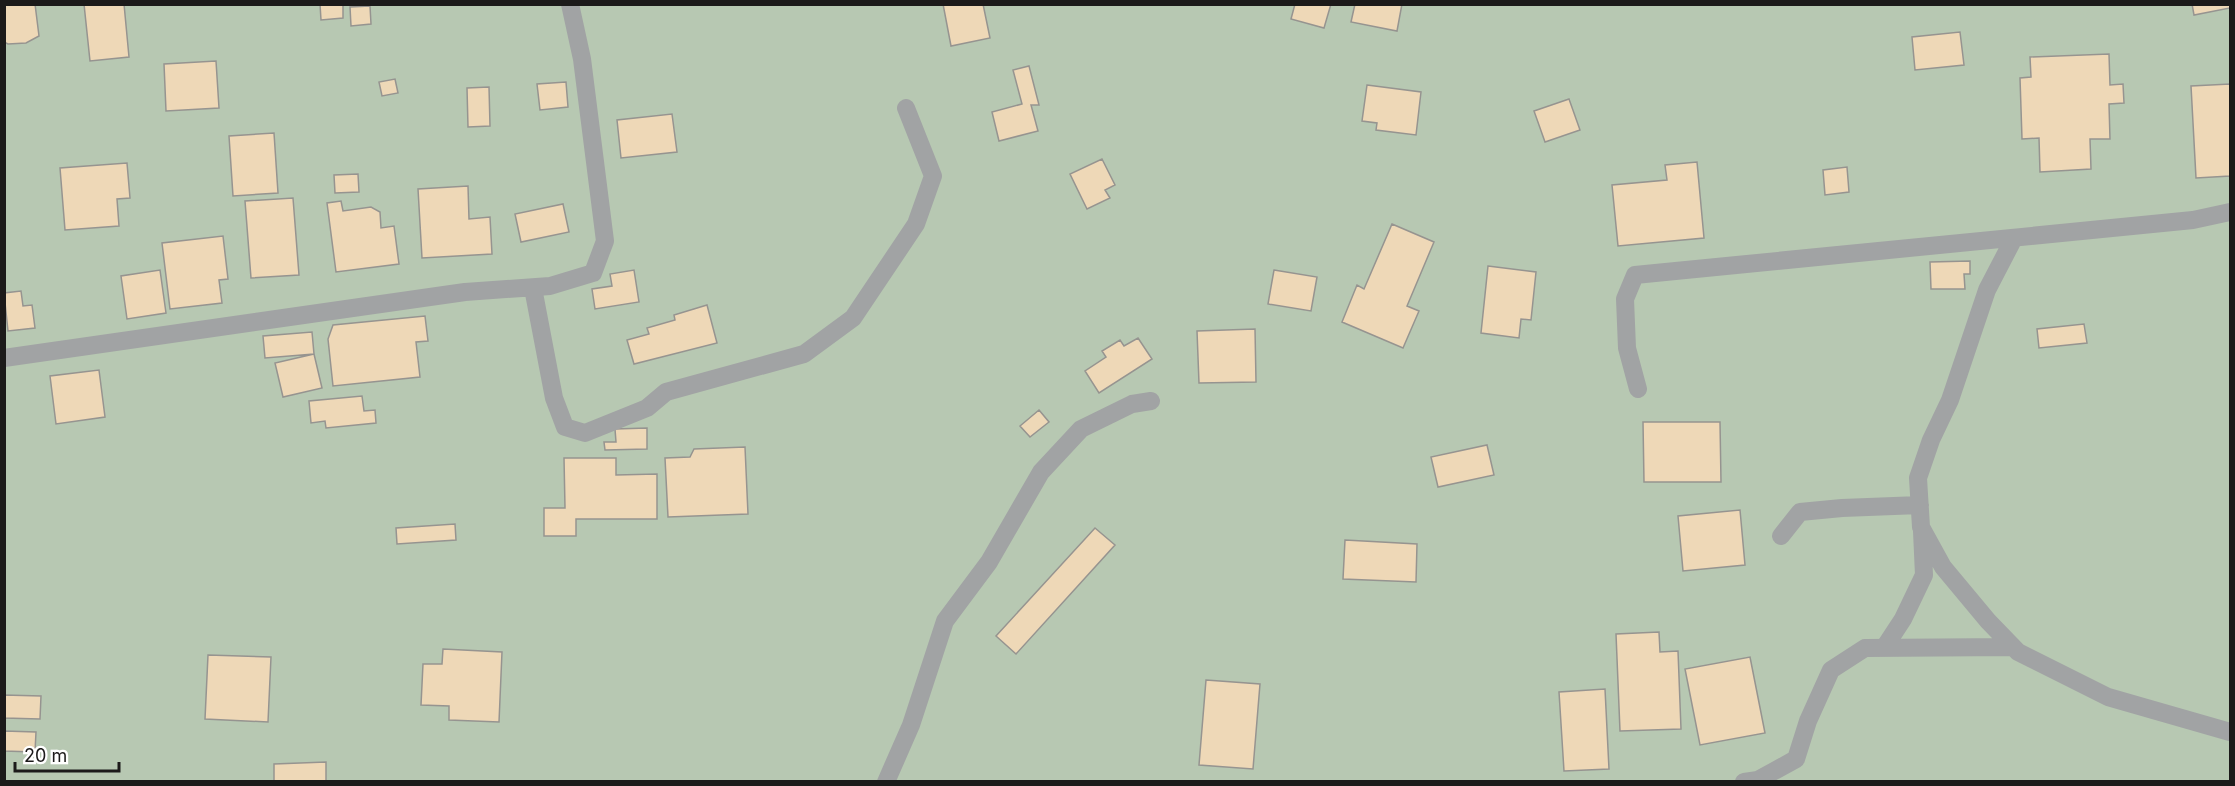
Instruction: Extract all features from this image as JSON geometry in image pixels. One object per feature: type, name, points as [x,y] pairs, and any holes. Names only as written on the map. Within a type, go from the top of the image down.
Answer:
[{"type":"street","points":[[4,358],[465,292],[550,286],[593,273],[604,241],[582,59],[570,4]]},
{"type":"street","points":[[533,288],[554,398],[565,427],[585,433],[647,408],[666,392],[804,354],[853,318],[916,224],[933,176],[906,108]]},
{"type":"street","points":[[1638,389],[1627,348],[1625,299],[1635,276],[2193,220],[2230,212]]},
{"type":"street","points":[[1884,648],[1903,620],[1924,575],[1918,478],[1931,440],[1950,400],[1987,290],[2014,238]]},
{"type":"street","points":[[886,782],[912,725],[945,621],[989,562],[1041,472],[1081,429],[1132,404],[1151,401]]},
{"type":"street","points":[[1781,536],[1800,512],[1842,507],[1920,505]]},
{"type":"street","points":[[1921,527],[1943,567],[1988,621],[2018,652],[2108,697],[2230,732]]},
{"type":"street","points":[[1778,782],[1796,759],[1808,721],[1831,670],[1865,648],[2013,647]]},
{"type":"street","points":[[1744,782],[1758,780],[1796,759]]},
{"type":"green space","points":[[5,5],[2230,5],[2230,781],[5,781]]},
{"type":"building","points":[[4,4],[35,4],[39,36],[26,43],[8,44],[4,42]]},
{"type":"building","points":[[84,4],[124,4],[129,57],[90,61]]},
{"type":"building","points":[[320,4],[343,4],[343,18],[321,20]]},
{"type":"building","points":[[943,4],[983,4],[990,38],[951,46]]},
{"type":"building","points":[[1295,4],[1331,4],[1324,28],[1291,19]]},
{"type":"building","points":[[1355,4],[1402,4],[1397,31],[1351,22]]},
{"type":"building","points":[[2192,4],[2230,4],[2230,8],[2194,15]]},
{"type":"building","points":[[370,6],[371,24],[351,26],[350,7]]},
{"type":"building","points":[[1960,32],[1964,65],[1915,70],[1912,37]]},
{"type":"building","points":[[2109,54],[2110,85],[2123,84],[2124,103],[2109,104],[2110,139],[2090,139],[2091,169],[2040,172],[2039,138],[2022,139],[2020,78],[2031,77],[2030,57]]},
{"type":"building","points":[[216,61],[219,108],[166,111],[164,64]]},
{"type":"building","points":[[1029,66],[1039,105],[1031,105],[1038,131],[999,141],[992,112],[1022,104],[1013,70]]},
{"type":"building","points":[[395,79],[398,93],[382,96],[379,82]]},
{"type":"building","points":[[566,82],[568,107],[540,110],[537,84]]},
{"type":"building","points":[[2230,84],[2230,176],[2196,178],[2191,86]]},
{"type":"building","points":[[1367,85],[1421,92],[1416,135],[1376,130],[1377,123],[1362,121]]},
{"type":"building","points":[[489,87],[490,126],[468,127],[467,88]]},
{"type":"building","points":[[1569,99],[1580,130],[1545,142],[1534,111]]},
{"type":"building","points":[[672,114],[677,152],[621,158],[617,120]]},
{"type":"building","points":[[274,133],[278,193],[233,196],[229,136]]},
{"type":"building","points":[[1102,159],[1115,185],[1105,190],[1110,198],[1087,209],[1070,174]]},
{"type":"building","points":[[1697,162],[1704,238],[1618,246],[1612,185],[1667,180],[1665,165]]},
{"type":"building","points":[[127,163],[130,198],[117,199],[119,226],[65,230],[60,168]]},
{"type":"building","points":[[1847,167],[1849,192],[1825,195],[1823,170]]},
{"type":"building","points":[[358,174],[359,192],[335,193],[334,175]]},
{"type":"building","points":[[468,186],[469,219],[490,217],[492,254],[422,258],[418,189]]},
{"type":"building","points":[[293,198],[299,275],[251,278],[245,201]]},
{"type":"building","points":[[341,201],[343,211],[371,207],[380,212],[381,228],[394,226],[399,264],[336,272],[327,203]]},
{"type":"building","points":[[563,204],[569,232],[521,242],[515,214]]},
{"type":"building","points":[[1392,224],[1434,242],[1407,306],[1419,311],[1403,348],[1342,322],[1357,285],[1364,289]]},
{"type":"building","points":[[223,236],[228,279],[219,280],[222,303],[170,309],[162,243]]},
{"type":"building","points":[[1970,261],[1970,274],[1964,274],[1965,289],[1931,289],[1930,262]]},
{"type":"building","points":[[1488,266],[1536,272],[1531,320],[1521,319],[1519,338],[1481,333]]},
{"type":"building","points":[[160,270],[166,313],[127,319],[121,276]]},
{"type":"building","points":[[634,270],[639,302],[595,309],[592,289],[612,286],[610,274]]},
{"type":"building","points":[[1274,270],[1317,277],[1311,311],[1268,304]]},
{"type":"building","points":[[21,291],[23,306],[32,305],[35,328],[8,331],[4,293]]},
{"type":"building","points":[[707,305],[717,343],[634,364],[627,340],[649,334],[647,328],[675,320],[674,315]]},
{"type":"building","points":[[425,316],[428,341],[416,342],[420,377],[333,386],[328,339],[333,325]]},
{"type":"building","points":[[2084,324],[2087,343],[2039,348],[2037,329]]},
{"type":"building","points":[[1255,329],[1256,382],[1199,383],[1197,331]]},
{"type":"building","points":[[312,332],[314,354],[265,358],[263,336]]},
{"type":"building","points":[[1138,338],[1152,359],[1099,393],[1085,371],[1106,357],[1102,351],[1120,340],[1124,346]]},
{"type":"building","points":[[314,354],[322,388],[283,397],[275,363]]},
{"type":"building","points":[[99,370],[105,417],[56,424],[50,376]]},
{"type":"building","points":[[362,396],[364,411],[375,410],[376,423],[326,428],[325,421],[311,423],[309,401]]},
{"type":"building","points":[[1039,410],[1049,422],[1030,437],[1020,426]]},
{"type":"building","points":[[1643,422],[1720,422],[1721,482],[1644,482]]},
{"type":"building","points":[[647,428],[647,449],[605,450],[604,442],[616,442],[615,429]]},
{"type":"building","points":[[1487,445],[1494,475],[1438,487],[1431,457]]},
{"type":"building","points":[[745,447],[748,514],[668,517],[665,458],[690,457],[694,449]]},
{"type":"building","points":[[564,458],[616,458],[616,475],[657,474],[657,519],[576,519],[576,536],[544,536],[544,508],[565,508]]},
{"type":"building","points":[[1740,510],[1745,565],[1683,571],[1678,516]]},
{"type":"building","points":[[455,524],[456,540],[397,544],[396,528]]},
{"type":"building","points":[[1095,528],[1115,545],[1016,654],[996,636]]},
{"type":"building","points":[[1345,540],[1417,544],[1416,582],[1343,579]]},
{"type":"building","points":[[1659,632],[1660,652],[1678,651],[1681,729],[1620,731],[1616,634]]},
{"type":"building","points":[[443,649],[502,652],[499,722],[449,720],[449,706],[421,705],[423,664],[442,664]]},
{"type":"building","points":[[208,655],[271,657],[268,722],[205,719]]},
{"type":"building","points":[[1750,657],[1765,733],[1700,745],[1685,669]]},
{"type":"building","points":[[1206,680],[1260,684],[1253,769],[1199,765]]},
{"type":"building","points":[[1605,689],[1609,769],[1564,771],[1559,692]]},
{"type":"building","points":[[4,695],[41,696],[40,719],[4,718]]},
{"type":"building","points":[[4,731],[36,732],[35,752],[4,751]]},
{"type":"building","points":[[326,762],[326,782],[274,782],[274,764]]}]
